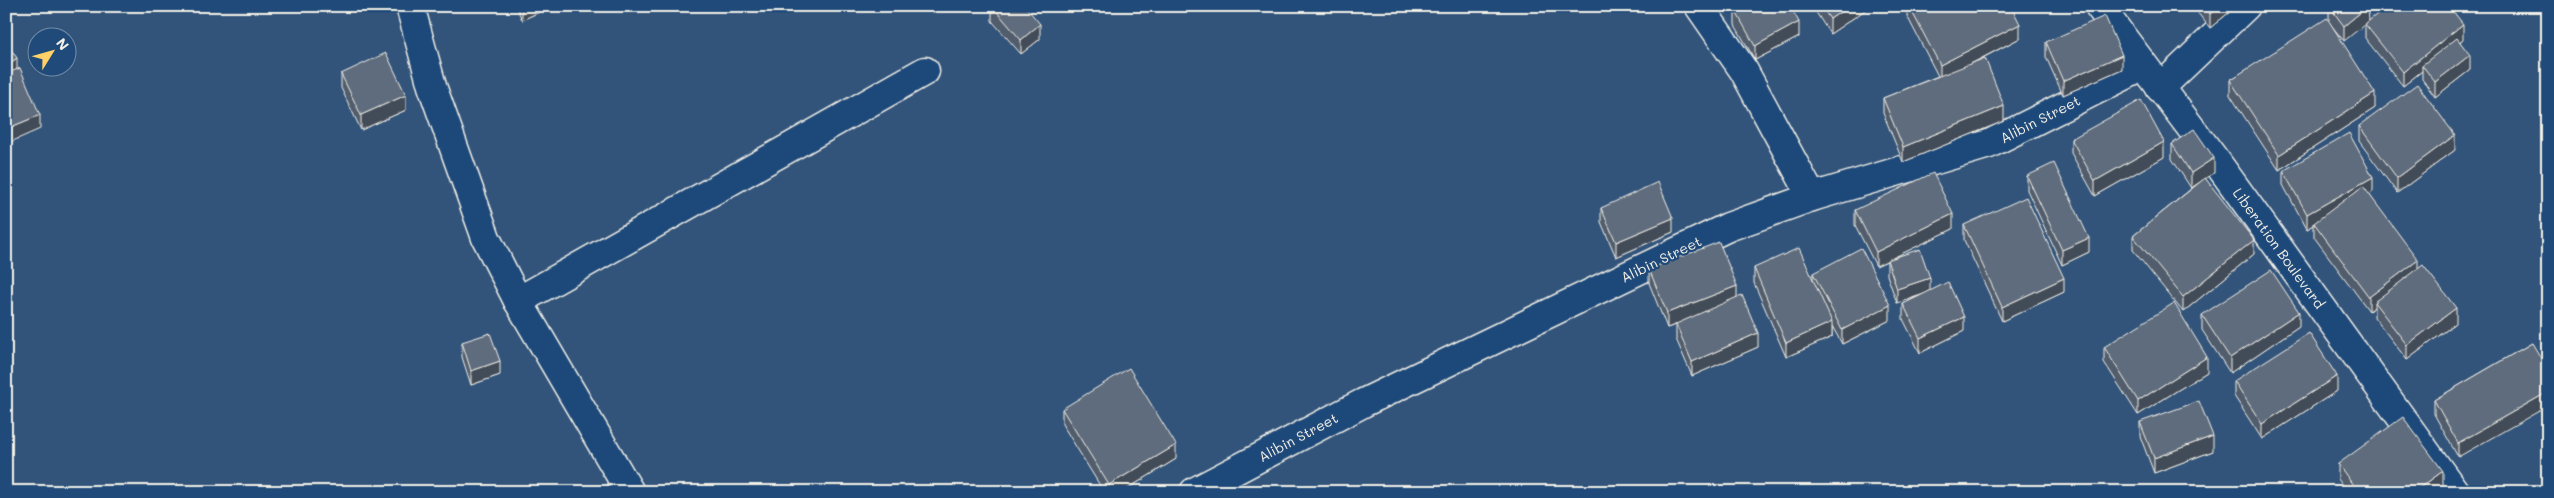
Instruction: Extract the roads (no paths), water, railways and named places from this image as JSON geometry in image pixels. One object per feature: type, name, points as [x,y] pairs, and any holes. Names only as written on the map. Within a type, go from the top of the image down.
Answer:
[{"type":"street","points":[[410,6],[432,86],[486,238],[518,301],[630,492]]},
{"type":"street","points":[[1699,6],[1744,71],[1812,197]]},
{"type":"street","name":"Liberation Boulevard","points":[[2099,6],[2455,492]]},
{"type":"street","points":[[2160,88],[2246,6]]},
{"type":"street","name":"Alibin Street","points":[[1201,490],[1363,403],[1728,227],[1812,197],[1989,144],[2144,66]]},
{"type":"street","points":[[518,301],[924,71]]}]
